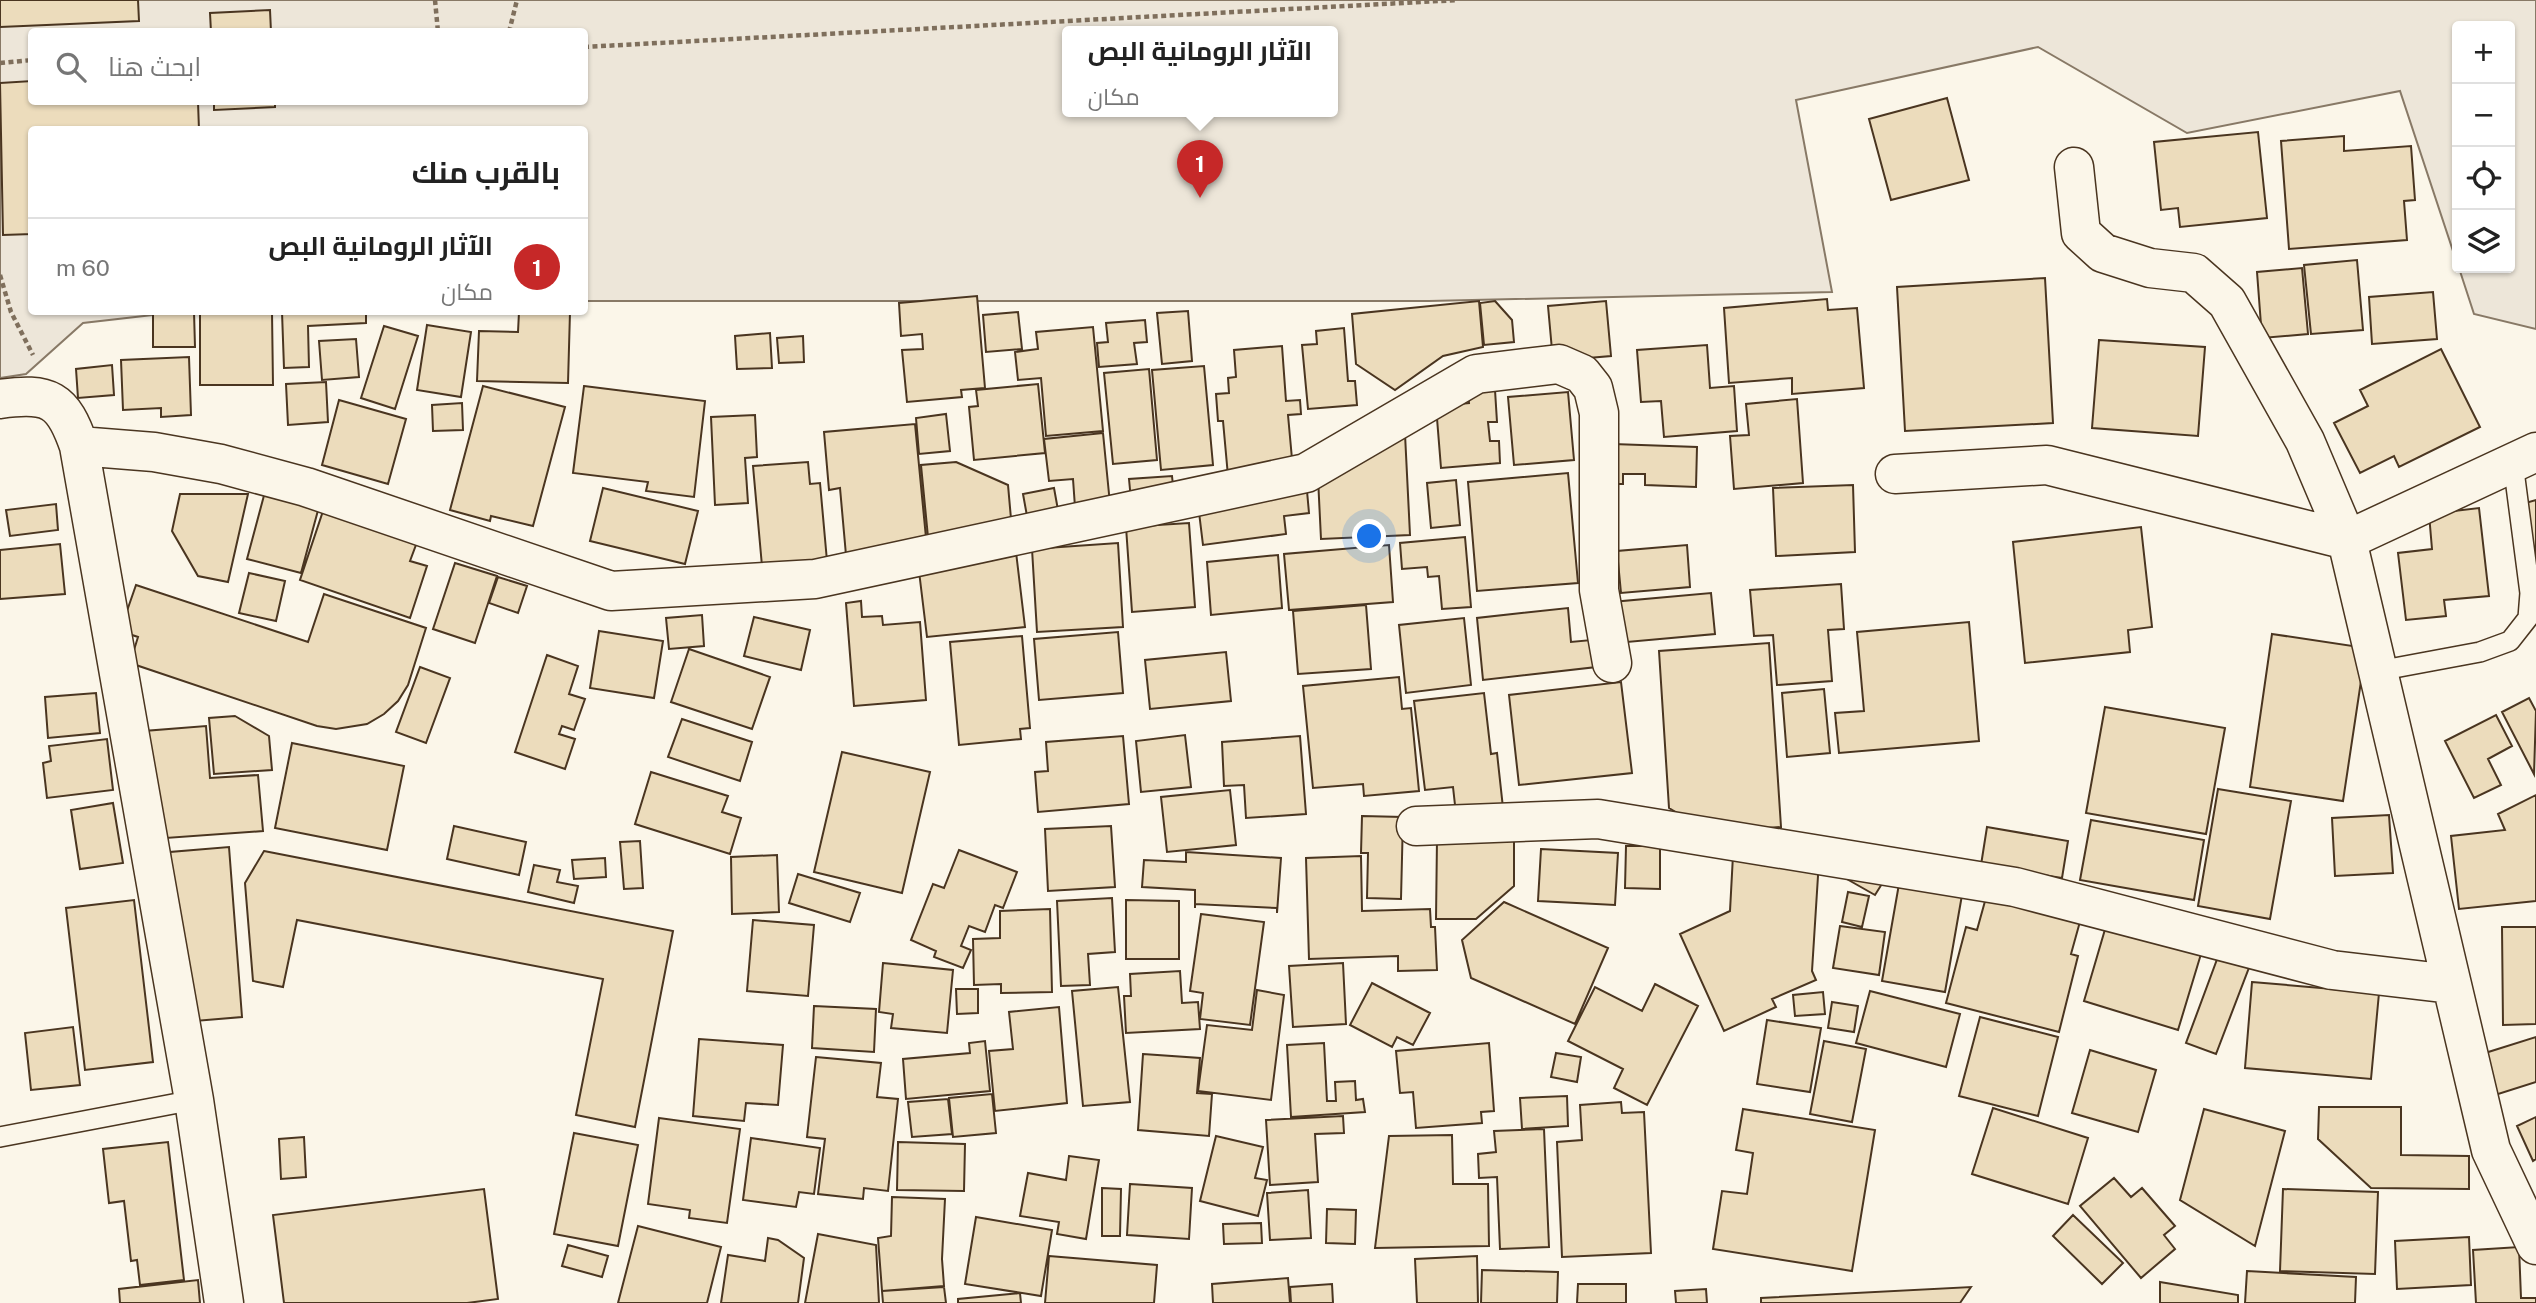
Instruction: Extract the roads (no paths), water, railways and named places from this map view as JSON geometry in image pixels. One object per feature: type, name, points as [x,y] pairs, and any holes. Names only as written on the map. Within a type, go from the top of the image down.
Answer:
[{"type":"street","points":[[2074,167],[2081,233],[2103,253],[2150,268],[2194,273],[2227,302],[2305,441],[2347,540],[2491,1150],[2536,1245]]},
{"type":"street","points":[[79,446],[154,452],[221,464],[306,486],[611,591],[815,579],[1306,473],[1476,374],[1559,364],[1582,374],[1593,388],[1599,414],[1599,590],[1612,663]]},
{"type":"street","points":[[0,399],[44,398],[61,408],[79,446],[194,1100],[224,1303]]},
{"type":"street","points":[[1895,474],[2047,465],[2347,540],[2524,457]]},
{"type":"street","points":[[1416,826],[1598,819],[2015,887],[2332,970],[2451,984]]},
{"type":"lane","points":[[2378,671],[2480,652],[2510,640],[2528,618],[2530,593],[2524,457]]},
{"type":"lane","points":[[0,1137],[194,1100]]},
{"type":"place","name":"الآثار الرومانية البص","points":[[1200,198]]}]
